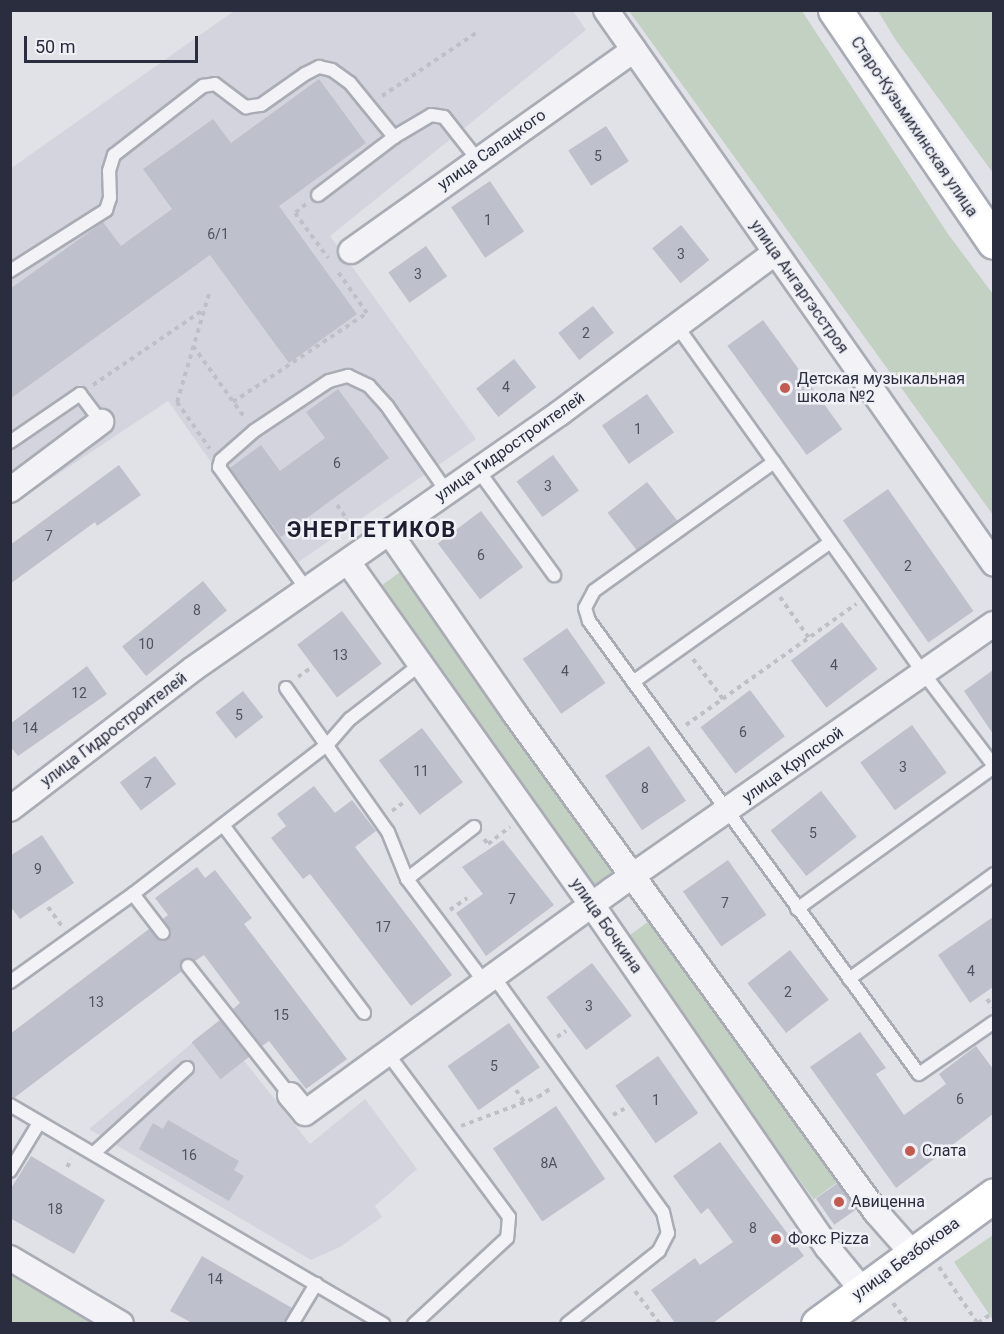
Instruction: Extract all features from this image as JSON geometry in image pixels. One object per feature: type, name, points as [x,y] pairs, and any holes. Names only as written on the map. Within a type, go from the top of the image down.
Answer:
[{"type":"main road","name":"Старо-Кузьмихинская улица","points":[[835,10],[993,242]]},
{"type":"main road","name":"улица Безбокова","points":[[818,1323],[875,1292],[923,1256],[993,1195]]},
{"type":"street","name":"улица Ангаргэсстроя","points":[[606,10],[993,564]]},
{"type":"street","name":"улица Салацкого","points":[[351,251],[634,50]]},
{"type":"street","name":"улица Гидростроителей","points":[[10,809],[193,669],[478,470],[775,253]]},
{"type":"street","points":[[10,490],[101,422]]},
{"type":"street","points":[[389,532],[633,877],[876,1212],[923,1256]]},
{"type":"street","name":"улица Бочкина","points":[[348,562],[592,905],[827,1247],[875,1292]]},
{"type":"street","name":"улица Крупской","points":[[290,1095],[305,1113],[592,905],[993,624]]},
{"type":"street","points":[[10,1258],[121,1323]]},
{"type":"lane","points":[[10,272],[106,210],[110,198],[109,171],[114,155],[203,86],[215,84],[246,107],[261,105],[319,68],[332,70],[350,83],[394,136]]},
{"type":"lane","points":[[318,195],[394,136],[431,115],[444,117],[478,160]]},
{"type":"lane","points":[[677,326],[924,674],[993,766],[797,909]]},
{"type":"lane","points":[[307,590],[219,467],[220,462],[254,431],[329,381],[348,376],[369,386],[387,406],[447,492]]},
{"type":"lane","points":[[10,442],[80,394],[101,422]]},
{"type":"lane","points":[[774,462],[594,591],[585,608],[589,621],[919,1074],[993,1022]]},
{"type":"lane","points":[[478,470],[554,575]]},
{"type":"lane","points":[[633,682],[831,543]]},
{"type":"lane","points":[[10,982],[133,894],[328,744],[350,719],[421,664]]},
{"type":"lane","points":[[286,688],[328,744],[388,832],[407,879],[567,1078],[663,1212],[668,1233],[659,1251],[567,1323]]},
{"type":"lane","points":[[223,825],[364,1014]]},
{"type":"lane","points":[[407,879],[474,827]]},
{"type":"lane","points":[[849,980],[993,874]]},
{"type":"lane","points":[[133,894],[163,933]]},
{"type":"lane","points":[[189,966],[290,1095]]},
{"type":"lane","points":[[388,1054],[508,1217],[507,1238],[414,1323]]},
{"type":"lane","points":[[94,1153],[187,1068]]},
{"type":"lane","points":[[10,1106],[384,1323]]},
{"type":"lane","points":[[10,1171],[39,1123]]},
{"type":"lane","points":[[292,1323],[316,1284]]},
{"type":"path","points":[[369,105],[479,31]]},
{"type":"path","points":[[193,346],[233,402],[367,313],[295,213],[318,195]]},
{"type":"path","points":[[209,294],[177,402],[220,462]]},
{"type":"path","points":[[80,394],[204,309]]},
{"type":"path","points":[[337,505],[360,536]]},
{"type":"path","points":[[771,585],[809,638]]},
{"type":"path","points":[[671,736],[869,596]]},
{"type":"path","points":[[684,646],[723,699]]},
{"type":"path","points":[[488,844],[502,834]]},
{"type":"path","points":[[446,1132],[524,1102],[567,1078]]},
{"type":"path","points":[[516,1090],[524,1102]]},
{"type":"path","points":[[923,1256],[978,1323],[993,1312]]},
{"type":"path","points":[[625,1277],[660,1323]]},
{"type":"path","points":[[875,1292],[909,1323]]},
{"type":"shaded area","points":[[234,11],[573,11],[586,30],[330,236],[476,439],[287,570],[168,401],[16,502],[10,495],[10,169]]},
{"type":"shaded area","points":[[215,1024],[310,1144],[365,1099],[417,1169],[375,1206],[382,1217],[340,1247],[311,1260],[89,1129]]},
{"type":"green space","points":[[629,11],[802,11],[948,234],[993,294],[993,515]]},
{"type":"green space","points":[[878,11],[993,11],[993,173],[895,39]]},
{"type":"green space","points":[[407,567],[624,866],[592,890],[375,591]]},
{"type":"green space","points":[[656,916],[845,1177],[814,1199],[624,939]]},
{"type":"green space","points":[[993,1235],[993,1320],[954,1262]]},
{"type":"green space","points":[[11,1258],[123,1323],[11,1323]]},
{"type":"building","points":[[319,79],[366,143],[279,206],[357,314],[289,363],[210,255],[10,399],[10,289],[103,222],[121,246],[172,209],[143,169],[213,119],[231,143]]},
{"type":"building","points":[[606,126],[629,161],[591,186],[568,151]]},
{"type":"building","points":[[490,181],[524,232],[485,258],[451,207]]},
{"type":"building","points":[[681,225],[709,260],[681,283],[652,248]]},
{"type":"building","points":[[426,246],[447,276],[410,303],[388,272]]},
{"type":"building","points":[[593,306],[614,333],[579,360],[558,333]]},
{"type":"building","name":"Детская музыкальная школа №2","points":[[763,320],[842,429],[807,455],[727,346]]},
{"type":"building","points":[[514,359],[536,387],[498,417],[476,389]]},
{"type":"building","points":[[338,389],[389,458],[281,537],[230,468],[261,445],[280,471],[325,438],[306,412]]},
{"type":"building","points":[[647,394],[674,433],[629,464],[602,426]]},
{"type":"building","points":[[553,455],[579,491],[542,517],[517,481]]},
{"type":"building","points":[[119,465],[141,495],[97,526],[95,522],[10,584],[10,545]]},
{"type":"building","points":[[647,482],[677,521],[638,551],[608,513]]},
{"type":"building","points":[[888,489],[973,611],[928,643],[843,521]]},
{"type":"building","points":[[481,511],[523,567],[480,599],[438,543]]},
{"type":"building","points":[[203,581],[227,611],[146,676],[122,646]]},
{"type":"building","points":[[342,611],[382,664],[337,697],[297,645]]},
{"type":"building","points":[[842,622],[878,669],[826,708],[791,661]]},
{"type":"building","points":[[567,628],[605,683],[561,714],[523,659]]},
{"type":"building","points":[[87,666],[107,694],[18,756],[10,746],[10,724]]},
{"type":"building","points":[[993,670],[993,734],[964,691]]},
{"type":"building","points":[[750,690],[785,736],[735,774],[700,727]]},
{"type":"building","points":[[243,691],[263,717],[236,739],[215,713]]},
{"type":"building","points":[[912,725],[947,773],[895,810],[860,763]]},
{"type":"building","points":[[422,728],[463,782],[420,815],[379,760]]},
{"type":"building","points":[[649,746],[686,801],[642,830],[605,776]]},
{"type":"building","points":[[155,756],[176,784],[141,810],[120,782]]},
{"type":"building","points":[[314,786],[335,813],[352,800],[376,831],[355,847],[452,975],[411,1006],[310,874],[303,879],[271,838],[286,826],[277,814]]},
{"type":"building","points":[[821,791],[857,837],[806,876],[771,830]]},
{"type":"building","points":[[42,835],[74,883],[20,919],[10,906],[10,856]]},
{"type":"building","points":[[503,840],[554,905],[486,956],[456,913],[483,894],[462,867]]},
{"type":"building","points":[[728,860],[766,915],[721,946],[683,892]]},
{"type":"building","points":[[197,867],[205,878],[215,870],[252,918],[244,924],[347,1059],[306,1089],[269,1041],[262,1046],[233,1009],[240,1003],[204,955],[195,961],[183,959],[182,971],[14,1098],[10,1097],[10,1034],[149,929],[159,940],[168,939],[171,931],[163,919],[168,915],[155,898]]},
{"type":"building","points":[[993,917],[993,987],[970,1003],[938,955]]},
{"type":"building","points":[[790,950],[829,1000],[786,1033],[747,983]]},
{"type":"building","points":[[592,963],[632,1016],[586,1050],[546,997]]},
{"type":"building","points":[[220,1020],[249,1057],[221,1079],[192,1042]]},
{"type":"building","points":[[509,1023],[540,1067],[479,1110],[448,1066]]},
{"type":"building","points":[[860,1032],[886,1068],[876,1074],[904,1115],[946,1084],[939,1074],[976,1046],[993,1069],[993,1114],[896,1188],[810,1067]]},
{"type":"building","points":[[658,1056],[698,1113],[656,1143],[615,1086]]},
{"type":"building","points":[[556,1106],[605,1179],[542,1221],[493,1148]]},
{"type":"building","points":[[168,1120],[239,1161],[234,1170],[244,1176],[229,1201],[139,1149],[153,1123],[163,1129]]},
{"type":"building","points":[[720,1142],[804,1256],[713,1323],[675,1323],[651,1290],[695,1258],[700,1265],[733,1242],[708,1208],[701,1214],[673,1176]]},
{"type":"building","points":[[31,1156],[105,1200],[74,1254],[10,1218],[10,1190]]},
{"type":"building","name":"Авиценна","points":[[838,1183],[856,1209],[834,1225],[816,1198]]},
{"type":"building","points":[[202,1256],[292,1308],[284,1323],[192,1323],[170,1311]]},
{"type":"place","name":"Детская музыкальная школа №2","points":[[785,388]]},
{"type":"place","name":"Слата","points":[[910,1151]]},
{"type":"place","name":"Авиценна","points":[[839,1202]]},
{"type":"place","name":"Фокс Pizza","points":[[776,1239]]},
{"type":"district","name":"ЭНЕРГЕТИКОВ","points":[[372,530]]}]
